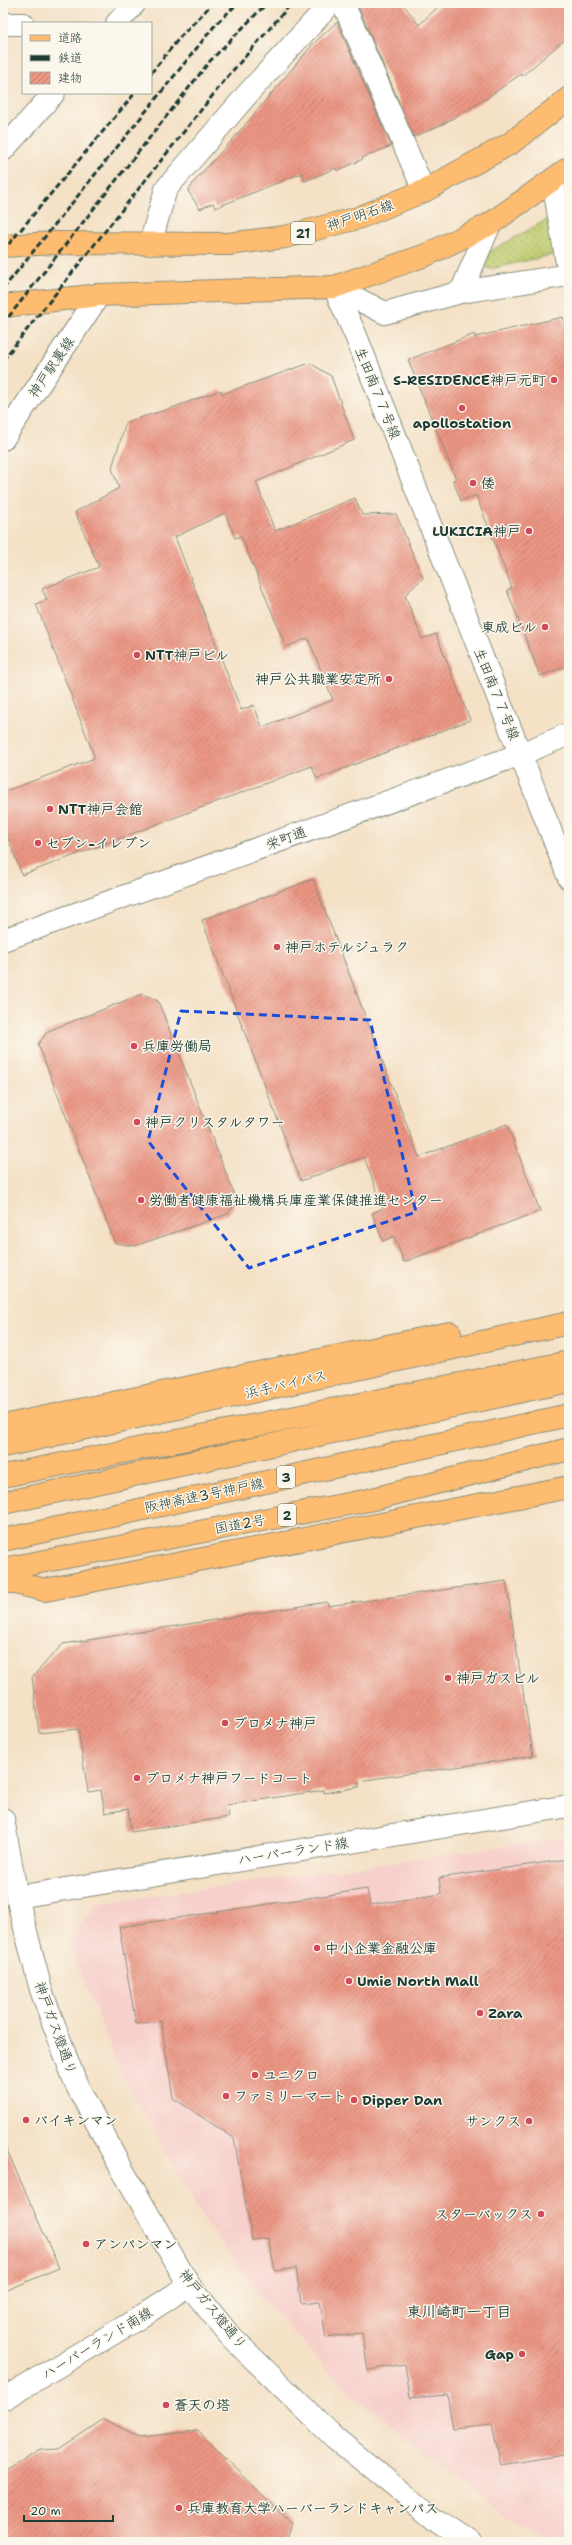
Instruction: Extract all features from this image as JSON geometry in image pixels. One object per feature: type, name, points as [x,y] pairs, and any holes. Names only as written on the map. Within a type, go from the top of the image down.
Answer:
[{"type":"main road","name":"神戸明石線","points":[[3,246],[54,243],[228,244],[285,237],[358,218],[424,191],[512,143],[569,98]]},
{"type":"main road","points":[[3,306],[99,295],[334,287],[426,255],[490,224],[561,175]]},
{"type":"main road","points":[[3,1426],[569,1308]]},
{"type":"main road","name":"浜手バイパス","points":[[3,1446],[569,1323]]},
{"type":"main road","points":[[3,1476],[569,1362]]},
{"type":"main road","points":[[3,1503],[569,1381]]},
{"type":"main road","name":"阪神高速3号神戸線","points":[[3,1540],[569,1415]]},
{"type":"main road","name":"国道2号","points":[[3,1569],[369,1500],[569,1450]]},
{"type":"main road","name":"2","points":[[444,1481],[569,1462]]},
{"type":"main road","points":[[3,1580],[45,1590],[569,1486]]},
{"type":"street","points":[[118,22],[135,3]]},
{"type":"street","points":[[150,244],[166,189],[251,90],[331,3]]},
{"type":"street","points":[[343,3],[424,191]]},
{"type":"street","points":[[3,24],[22,24]]},
{"type":"street","points":[[3,150],[53,94]]},
{"type":"street","points":[[334,287],[384,313],[461,292],[569,275],[561,175]]},
{"type":"street","points":[[461,292],[490,224]]},
{"type":"street","name":"生田南７７号線","points":[[334,287],[356,336],[569,878]]},
{"type":"street","name":"神戸駅裏線","points":[[3,439],[99,295]]},
{"type":"street","name":"栄町通","points":[[3,940],[521,754],[569,734]]},
{"type":"street","name":"ハーバーランド線","points":[[17,1897],[569,1806]]},
{"type":"street","name":"神戸ガス燈通り","points":[[3,1819],[17,1897],[41,1990],[76,2084],[119,2164],[189,2285],[230,2336],[335,2438],[437,2521],[469,2542]]},
{"type":"street","name":"ハーバーランド南線","points":[[3,2399],[134,2322],[189,2285]]},
{"type":"highlighted area","points":[[181,1011],[370,1020],[416,1212],[249,1268],[148,1141]]},
{"type":"shaded area","points":[[569,1837],[569,2542],[556,2542],[503,2514],[345,2388],[269,2306],[203,2219],[120,2071],[68,1943],[96,1904]]},
{"type":"green space","points":[[550,218],[556,254],[490,269],[478,264],[485,254]]},
{"type":"building","points":[[364,3],[402,3],[419,25],[442,3],[569,3],[569,36],[522,76],[521,74],[484,100],[443,124],[414,137],[358,6]]},
{"type":"building","points":[[337,22],[391,146],[362,158],[363,159],[337,171],[336,168],[305,181],[302,173],[215,208],[213,203],[200,209],[188,191],[197,178],[234,138],[313,44]]},
{"type":"building","points":[[563,317],[569,347],[569,665],[540,676],[507,590],[512,588],[476,495],[461,501],[453,480],[456,479],[408,360],[474,334],[475,337]]},
{"type":"building","points":[[310,363],[331,376],[354,440],[256,482],[275,531],[355,498],[362,515],[396,514],[423,578],[405,595],[422,639],[436,634],[470,720],[317,779],[312,766],[22,875],[3,825],[3,792],[95,758],[36,604],[47,600],[42,589],[99,567],[75,512],[119,488],[112,468],[126,422],[169,409],[221,390],[222,394]],"holes":[[[225,513],[235,538],[241,536],[286,647],[308,638],[333,700],[262,727],[254,705],[241,710],[175,537]]]},
{"type":"building","points":[[313,879],[419,1157],[507,1124],[540,1211],[404,1262],[394,1236],[383,1241],[372,1213],[383,1208],[364,1157],[301,1181],[202,920]]},
{"type":"building","name":"神戸クリスタルタワー","points":[[142,994],[158,1001],[237,1201],[228,1214],[135,1246],[115,1243],[38,1044],[48,1031]]},
{"type":"building","name":"プロメナ神戸","points":[[506,1581],[533,1756],[358,1781],[359,1787],[324,1793],[324,1790],[227,1805],[229,1817],[131,1832],[128,1809],[105,1813],[101,1790],[88,1792],[78,1729],[39,1733],[32,1677],[63,1644],[327,1602],[328,1606]]},
{"type":"building","points":[[569,1859],[569,2454],[501,2465],[492,2425],[453,2429],[447,2395],[410,2398],[405,2364],[368,2370],[362,2333],[326,2338],[320,2302],[301,2304],[296,2268],[275,2271],[268,2238],[252,2240],[234,2138],[173,2098],[161,2021],[136,2024],[119,1927],[367,1889],[370,1905],[441,1894],[439,1878]]},
{"type":"building","points":[[3,2141],[59,2268],[3,2292]]},
{"type":"building","points":[[104,2419],[139,2437],[198,2431],[292,2524],[286,2542],[6,2542],[3,2526],[3,2473],[40,2450],[59,2449]]},
{"type":"railway","points":[[152,72],[181,36],[213,3]]},
{"type":"railway","points":[[3,289],[216,24],[238,3]]},
{"type":"railway","points":[[3,324],[210,61],[267,3]]},
{"type":"railway","points":[[3,360],[228,76],[292,3]]},
{"type":"railway","points":[[3,251],[134,94]]},
{"type":"place","name":"S-RESIDENCE神戸元町","points":[[554,380]]},
{"type":"place","name":"apollostation","points":[[462,408]]},
{"type":"place","name":"倭","points":[[473,483]]},
{"type":"place","name":"LUKICIA神戸","points":[[529,531]]},
{"type":"place","name":"東成ビル","points":[[545,627]]},
{"type":"place","name":"NTT神戸ビル","points":[[137,655]]},
{"type":"place","name":"神戸公共職業安定所","points":[[389,679]]},
{"type":"place","name":"NTT神戸会館","points":[[50,809]]},
{"type":"place","name":"セブン-イレブン","points":[[38,843]]},
{"type":"place","name":"神戸ホテルジュラク","points":[[277,947]]},
{"type":"place","name":"兵庫労働局","points":[[134,1046]]},
{"type":"place","name":"神戸クリスタルタワー","points":[[137,1122]]},
{"type":"place","name":"労働者健康福祉機構兵庫産業保健推進センター","points":[[141,1200]]},
{"type":"place","name":"神戸ガスビル","points":[[448,1678]]},
{"type":"place","name":"プロメナ神戸","points":[[225,1723]]},
{"type":"place","name":"プロメナ神戸フードコート","points":[[137,1778]]},
{"type":"place","name":"中小企業金融公庫","points":[[317,1948]]},
{"type":"place","name":"Umie North Mall","points":[[349,1981]]},
{"type":"place","name":"Zara","points":[[480,2013]]},
{"type":"place","name":"ユニクロ","points":[[255,2075]]},
{"type":"place","name":"ファミリーマート","points":[[226,2096]]},
{"type":"place","name":"Dipper Dan","points":[[354,2100]]},
{"type":"place","name":"バイキンマン","points":[[26,2120]]},
{"type":"place","name":"サンクス","points":[[529,2121]]},
{"type":"place","name":"スターバックス","points":[[541,2214]]},
{"type":"place","name":"アンパンマン","points":[[86,2244]]},
{"type":"place","name":"Gap","points":[[522,2354]]},
{"type":"place","name":"蒼天の塔","points":[[166,2405]]},
{"type":"place","name":"兵庫教育大学ハーバーランドキャンパス","points":[[179,2508]]},
{"type":"district","name":"東川崎町一丁目","points":[[459,2312]]}]
